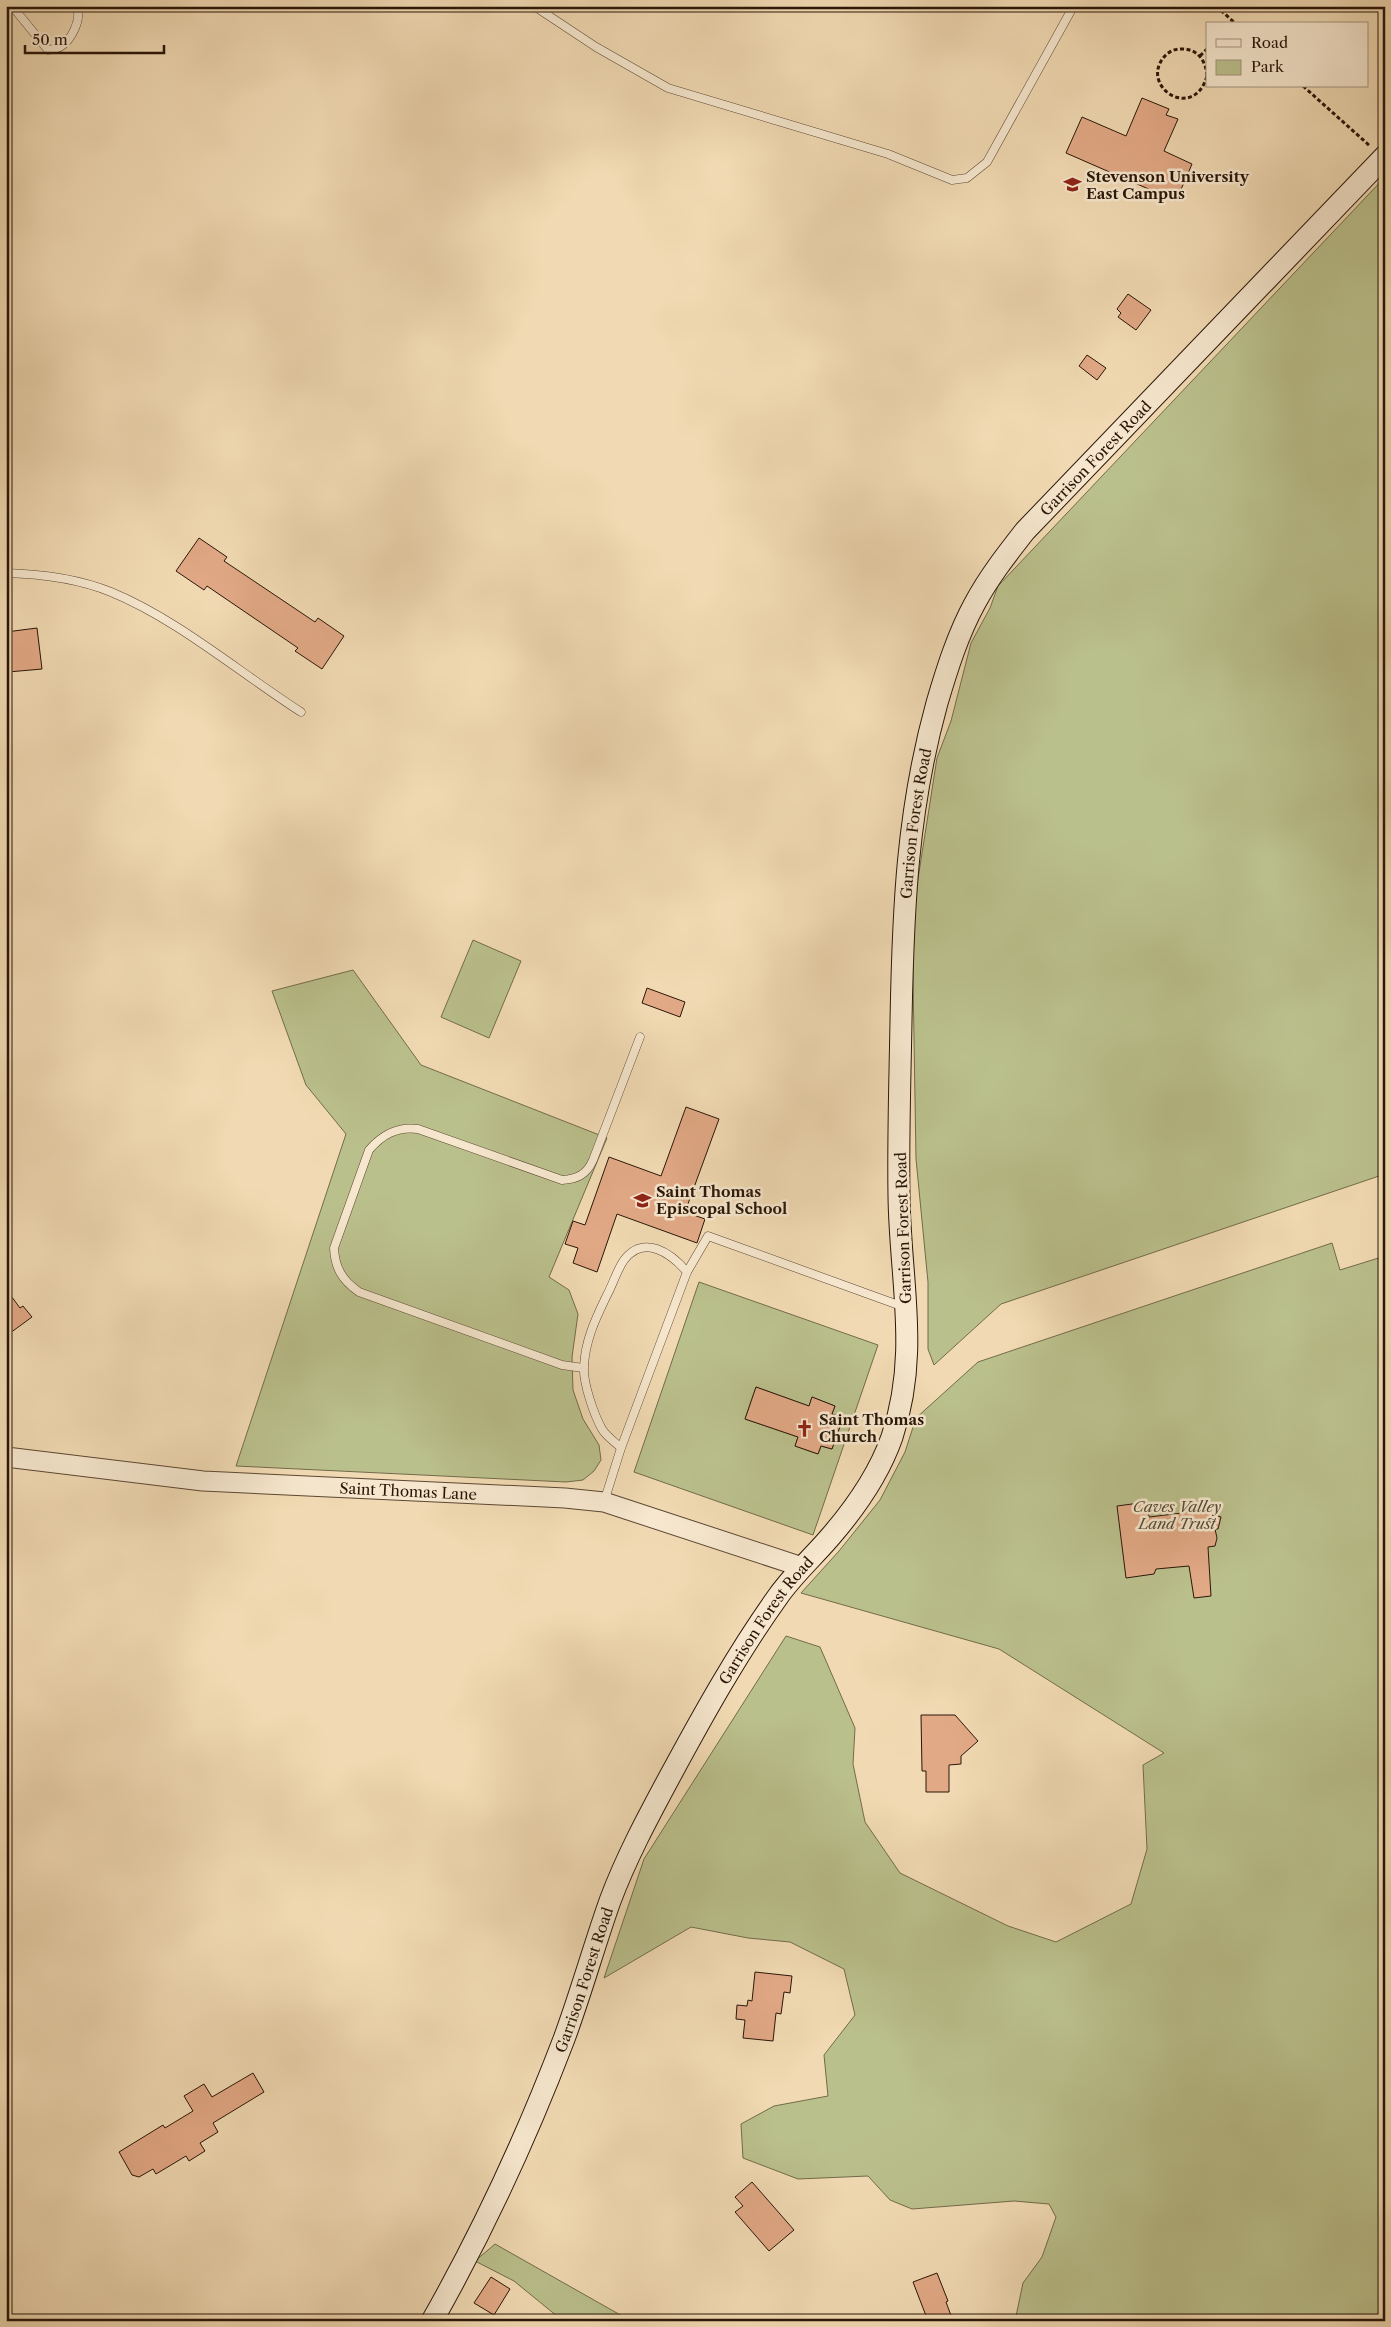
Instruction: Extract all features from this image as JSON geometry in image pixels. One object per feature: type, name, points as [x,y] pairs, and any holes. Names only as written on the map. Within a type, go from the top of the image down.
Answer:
[{"type":"main road","name":"Garrison Forest Road","points":[[432,2321],[479,2231],[535,2110],[564,2038],[612,1897],[640,1834],[692,1736],[745,1646],[782,1590],[855,1507],[875,1474],[891,1440],[907,1369],[906,1308],[898,1198],[903,913],[910,834],[920,775],[942,686],[958,640],[975,603],[998,565],[1025,532],[1384,157]]},
{"type":"street","name":"Saint Thomas Lane","points":[[6,1457],[203,1481],[565,1498],[604,1502],[802,1567]]},
{"type":"lane","points":[[12,6],[48,50],[61,47],[77,26],[79,11],[76,6]]},
{"type":"lane","points":[[534,6],[596,47],[668,88],[888,154],[952,180],[967,178],[988,162],[1073,7]]},
{"type":"lane","points":[[6,573],[28,573],[70,580],[110,592],[143,608],[182,632],[301,712]]},
{"type":"lane","points":[[583,1368],[562,1365],[359,1292],[349,1285],[341,1275],[335,1263],[334,1248],[370,1150],[378,1141],[399,1130],[407,1128],[418,1129],[562,1180],[582,1176],[589,1169],[593,1160],[640,1037]]},
{"type":"lane","points":[[604,1502],[621,1448],[687,1272],[708,1236],[906,1308]]},
{"type":"lane","points":[[621,1448],[603,1430],[591,1404],[583,1368],[590,1331],[624,1260],[636,1250],[649,1247],[662,1250],[676,1260],[687,1272]]},
{"type":"path","points":[[1216,6],[1231,22]]},
{"type":"path","points":[[1206,66],[1200,56],[1187,49],[1178,49],[1166,55],[1158,66],[1157,74],[1160,85],[1173,97],[1189,98],[1202,89],[1206,79]]},
{"type":"path","points":[[1200,56],[1206,50]]},
{"type":"path","points":[[1305,88],[1384,157]]},
{"type":"green space","points":[[1385,177],[1385,1174],[1001,1304],[934,1365],[928,1349],[928,1282],[916,1159],[912,917],[937,758],[951,721],[971,643],[990,608],[998,586]]},
{"type":"green space","points":[[473,940],[521,961],[489,1038],[441,1017]]},
{"type":"green space","points":[[353,970],[421,1065],[607,1138],[549,1277],[569,1290],[578,1314],[572,1357],[573,1390],[583,1419],[599,1445],[601,1460],[594,1471],[583,1480],[566,1482],[236,1466],[346,1134],[306,1085],[272,991]]},
{"type":"green space","name":"Caves Valley Land Trust","points":[[1332,1243],[1340,1270],[1385,1256],[1385,2321],[1015,2321],[1023,2283],[1042,2257],[1056,2217],[1049,2204],[1014,2201],[912,2209],[890,2200],[868,2176],[798,2179],[743,2158],[741,2124],[774,2106],[828,2096],[824,2055],[855,2015],[844,1969],[790,1942],[748,1938],[691,1927],[604,1978],[644,1859],[786,1636],[820,1647],[855,1728],[853,1764],[865,1822],[900,1873],[1008,1926],[1056,1942],[1131,1904],[1147,1849],[1143,1765],[1164,1753],[999,1649],[801,1593],[839,1551],[880,1500],[905,1452],[916,1418],[978,1362]]},
{"type":"green space","points":[[699,1282],[878,1345],[813,1535],[634,1472]],"holes":[[[756,1387],[809,1406],[812,1397],[835,1406],[832,1414],[843,1418],[832,1449],[821,1446],[818,1454],[795,1446],[798,1437],[745,1419]]]},
{"type":"green space","points":[[495,2244],[631,2321],[563,2321],[514,2281],[475,2261]]},
{"type":"building","points":[[1142,98],[1169,109],[1166,115],[1178,119],[1164,151],[1192,164],[1176,201],[1066,153],[1082,117],[1126,136]]},
{"type":"building","points":[[1128,294],[1151,310],[1136,330],[1118,317],[1121,313],[1117,309]]},
{"type":"building","points":[[1087,355],[1106,368],[1097,380],[1079,366]]},
{"type":"building","points":[[199,538],[227,557],[224,561],[315,622],[318,618],[344,636],[322,669],[295,651],[298,648],[207,586],[204,590],[176,571]]},
{"type":"building","points":[[37,628],[42,669],[8,672],[6,669],[6,632]]},
{"type":"building","points":[[647,988],[685,1002],[680,1017],[642,1003]]},
{"type":"building","name":"Saint Thomas Episcopal School","points":[[686,1107],[719,1119],[685,1212],[705,1219],[697,1243],[617,1214],[597,1272],[573,1263],[578,1248],[565,1244],[573,1221],[585,1225],[609,1157],[661,1176]]},
{"type":"building","points":[[6,1289],[20,1308],[23,1306],[32,1317],[6,1336]]},
{"type":"building","name":"Saint Thomas Church","points":[[756,1387],[809,1406],[812,1397],[835,1406],[832,1414],[843,1418],[832,1449],[821,1446],[818,1454],[795,1446],[798,1437],[745,1419]]},
{"type":"building","points":[[1147,1502],[1149,1517],[1182,1513],[1181,1505],[1200,1502],[1202,1513],[1214,1511],[1215,1515],[1221,1517],[1218,1529],[1215,1529],[1217,1538],[1215,1546],[1208,1547],[1211,1596],[1194,1598],[1189,1566],[1156,1569],[1154,1574],[1126,1578],[1117,1506]]},
{"type":"building","points":[[921,1715],[955,1715],[978,1741],[961,1756],[961,1764],[949,1765],[949,1792],[926,1792],[926,1771],[922,1771]]},
{"type":"building","points":[[755,1972],[792,1976],[790,1993],[784,1992],[781,2014],[776,2013],[773,2041],[743,2038],[745,2020],[736,2019],[737,2005],[747,2006],[748,2000],[752,2001]]},
{"type":"building","points":[[253,2073],[264,2092],[213,2123],[218,2132],[200,2143],[205,2151],[189,2161],[186,2156],[156,2174],[153,2169],[139,2177],[132,2175],[119,2152],[163,2125],[165,2128],[193,2111],[184,2096],[204,2084],[212,2097]]},
{"type":"building","points":[[752,2182],[794,2230],[769,2251],[735,2212],[743,2206],[735,2197]]},
{"type":"building","points":[[937,2273],[948,2301],[946,2302],[953,2321],[928,2321],[913,2282]]},
{"type":"building","points":[[491,2277],[510,2289],[494,2315],[474,2303]]},
{"type":"place","name":"Stevenson University East Campus","points":[[1072,185]]},
{"type":"place","name":"Saint Thomas Episcopal School","points":[[642,1200]]},
{"type":"place","name":"Saint Thomas Church","points":[[805,1428]]}]
